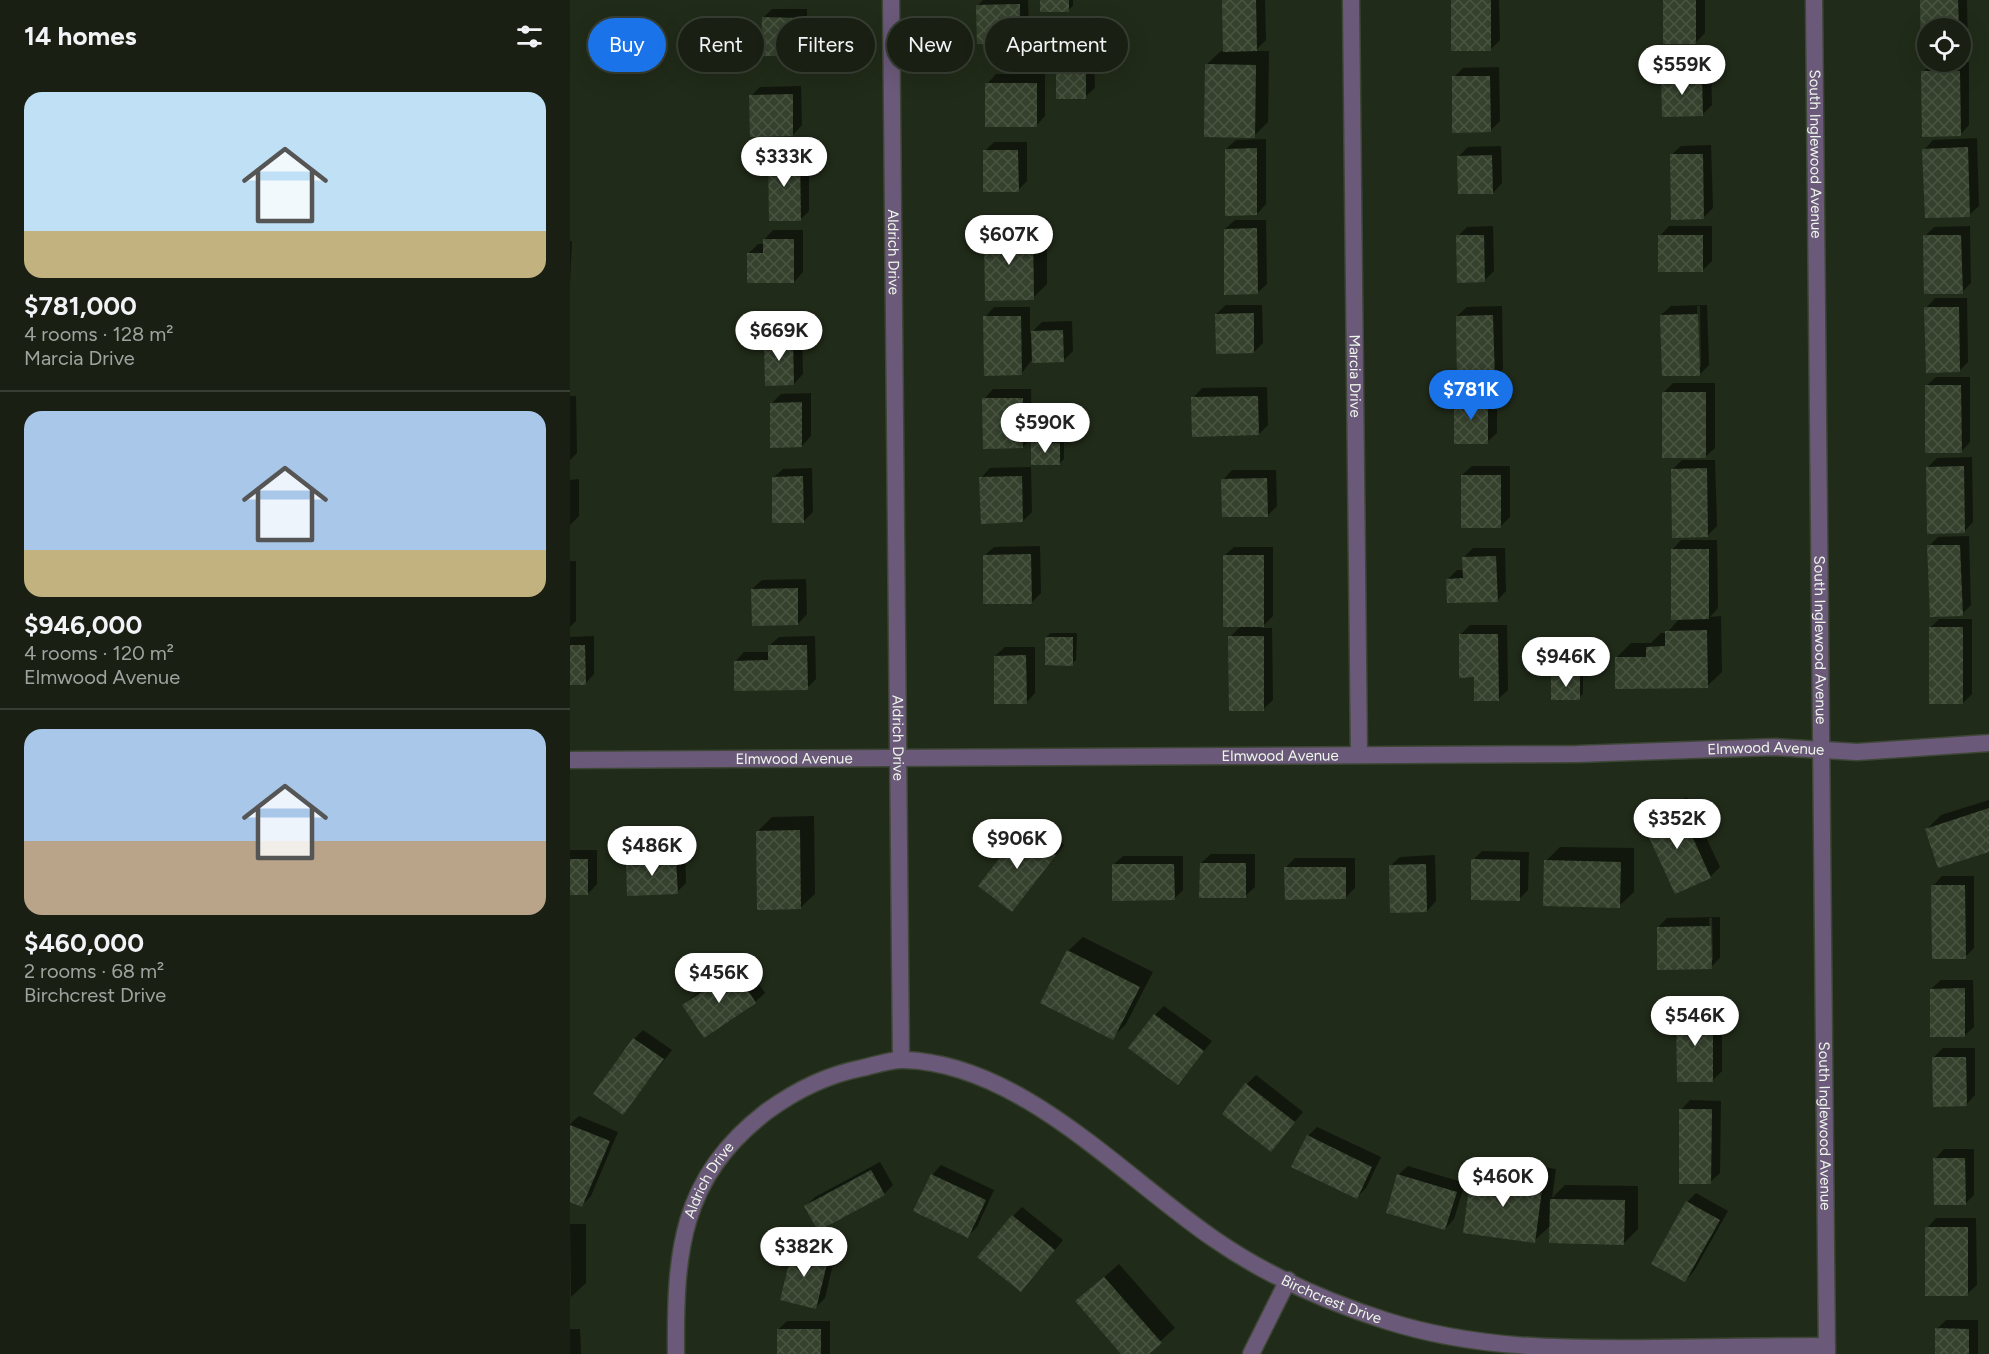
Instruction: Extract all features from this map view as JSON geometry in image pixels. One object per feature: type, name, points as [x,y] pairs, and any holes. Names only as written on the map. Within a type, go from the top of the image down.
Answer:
[{"type":"street","name":"Aldrich Drive","points":[[676,1354],[675,1294],[681,1240],[705,1181],[729,1145],[746,1128],[788,1095],[827,1077],[901,1059],[891,0]]},
{"type":"street","name":"Marcia Drive","points":[[1351,0],[1359,754]]},
{"type":"street","name":"South Inglewood Avenue","points":[[1814,0],[1827,1350]]},
{"type":"street","name":"Elmwood Avenue","points":[[570,760],[1577,754],[1775,747],[1857,752],[1989,743]]},
{"type":"street","name":"Birchcrest Drive","points":[[901,1059],[953,1066],[999,1083],[1021,1095],[1213,1238],[1244,1258],[1325,1299],[1388,1322],[1444,1336],[1497,1345],[1570,1349],[1827,1350]]},
{"type":"street","points":[[1251,1354],[1288,1280]]},
{"type":"building","points":[[1040,0],[1069,0],[1069,12],[1040,12]]},
{"type":"building","points":[[1222,0],[1256,0],[1257,51],[1223,52]]},
{"type":"building","points":[[1451,0],[1491,0],[1491,51],[1451,51]]},
{"type":"building","points":[[1663,0],[1696,0],[1696,44],[1663,44]]},
{"type":"building","points":[[1920,0],[1958,0],[1959,18],[1920,18]]},
{"type":"building","points":[[1020,4],[1020,18],[985,18],[985,44],[977,44],[976,5]]},
{"type":"building","points":[[762,17],[799,18],[776,18],[776,56],[764,56],[764,18]]},
{"type":"building","points":[[1205,64],[1256,65],[1255,138],[1204,137]]},
{"type":"building","points":[[1056,72],[1086,72],[1086,99],[1056,99]]},
{"type":"building","points":[[1921,72],[1960,72],[1961,136],[1922,137]]},
{"type":"building","points":[[1702,74],[1703,116],[1662,117],[1661,76]]},
{"type":"building","points":[[1452,76],[1490,76],[1491,132],[1452,133]]},
{"type":"building","points":[[985,83],[1037,83],[1037,127],[985,127]]},
{"type":"building","points":[[793,94],[793,136],[750,137],[749,95]]},
{"type":"building","points":[[1968,147],[1970,217],[1925,218],[1922,149]]},
{"type":"building","points":[[1257,148],[1257,215],[1225,216],[1225,149]]},
{"type":"building","points":[[983,150],[1018,150],[1019,192],[983,192]]},
{"type":"building","points":[[768,154],[800,154],[801,221],[769,221]]},
{"type":"building","points":[[1670,154],[1703,154],[1704,219],[1671,220]]},
{"type":"building","points":[[1492,155],[1493,194],[1458,194],[1457,156]]},
{"type":"building","points":[[1257,228],[1258,294],[1224,295],[1224,229]]},
{"type":"building","points":[[1033,231],[1034,300],[985,301],[984,232]]},
{"type":"building","points":[[1456,235],[1484,235],[1485,282],[1457,283]]},
{"type":"building","points":[[1658,235],[1703,235],[1703,272],[1658,272]]},
{"type":"building","points":[[1923,235],[1961,235],[1963,294],[1924,294]]},
{"type":"building","points":[[763,239],[794,239],[794,283],[747,283],[747,253],[763,253]]},
{"type":"building","points":[[1924,307],[1959,307],[1960,372],[1926,373]]},
{"type":"building","points":[[1254,313],[1254,353],[1216,354],[1215,314]]},
{"type":"building","points":[[1698,314],[1700,376],[1662,376],[1660,315]]},
{"type":"building","points":[[1493,315],[1495,380],[1457,381],[1456,316]]},
{"type":"building","points":[[983,316],[1021,316],[1022,375],[984,376]]},
{"type":"building","points":[[1063,330],[1064,362],[1032,363],[1031,331]]},
{"type":"building","points":[[793,338],[794,385],[765,386],[764,339]]},
{"type":"building","points":[[1925,385],[1961,385],[1962,453],[1925,453]]},
{"type":"building","points":[[1662,392],[1706,392],[1706,458],[1662,458]]},
{"type":"building","points":[[1258,396],[1259,435],[1192,437],[1191,397]]},
{"type":"building","points":[[1454,397],[1488,397],[1488,444],[1454,444]]},
{"type":"building","points":[[982,398],[1023,398],[1023,448],[983,449]]},
{"type":"building","points":[[802,402],[802,447],[770,448],[770,403]]},
{"type":"building","points":[[1031,442],[1060,443],[1060,465],[1031,465]]},
{"type":"building","points":[[1964,466],[1965,533],[1927,534],[1926,467]]},
{"type":"building","points":[[1707,468],[1708,537],[1672,538],[1671,469]]},
{"type":"building","points":[[1461,475],[1501,475],[1501,528],[1461,528]]},
{"type":"building","points":[[803,476],[804,523],[772,523],[772,477]]},
{"type":"building","points":[[1022,476],[1023,522],[981,524],[979,477]]},
{"type":"building","points":[[1267,478],[1268,517],[1222,517],[1221,479]]},
{"type":"building","points":[[1927,545],[1960,545],[1963,616],[1930,617]]},
{"type":"building","points":[[1671,549],[1709,549],[1709,619],[1671,620]]},
{"type":"building","points":[[1031,554],[1032,604],[983,604],[983,555]]},
{"type":"building","points":[[1223,555],[1264,555],[1264,627],[1223,627]]},
{"type":"building","points":[[1496,556],[1498,602],[1447,603],[1446,579],[1463,578],[1462,557]]},
{"type":"building","points":[[798,588],[798,625],[752,626],[751,589]]},
{"type":"building","points":[[1929,627],[1963,627],[1963,704],[1929,704]]},
{"type":"building","points":[[1707,630],[1708,688],[1615,689],[1615,657],[1646,657],[1646,647],[1665,646],[1665,631]]},
{"type":"building","points":[[1459,634],[1498,634],[1499,701],[1474,701],[1474,677],[1459,678]]},
{"type":"building","points":[[1228,636],[1264,636],[1264,711],[1229,711]]},
{"type":"building","points":[[1045,637],[1073,637],[1073,666],[1045,665]]},
{"type":"building","points":[[570,645],[585,645],[586,685],[570,685]]},
{"type":"building","points":[[768,645],[807,645],[808,690],[734,691],[734,661],[768,660]]},
{"type":"building","points":[[1026,655],[1027,704],[994,704],[994,656]]},
{"type":"building","points":[[1551,675],[1580,675],[1580,700],[1551,700]]},
{"type":"building","points":[[1678,805],[1711,878],[1675,894],[1642,822]]},
{"type":"building","points":[[1989,808],[1989,852],[1938,868],[1925,829]]},
{"type":"building","points":[[1022,829],[1056,855],[1012,912],[978,886]]},
{"type":"building","points":[[800,830],[801,909],[757,910],[756,831]]},
{"type":"building","points":[[676,857],[678,894],[627,896],[626,859]]},
{"type":"building","points":[[570,859],[588,859],[588,895],[570,895]]},
{"type":"building","points":[[1471,859],[1520,860],[1520,901],[1471,900]]},
{"type":"building","points":[[1544,860],[1621,862],[1620,908],[1543,906]]},
{"type":"building","points":[[1200,863],[1246,863],[1246,898],[1199,898]]},
{"type":"building","points":[[1112,864],[1174,864],[1175,900],[1112,901]]},
{"type":"building","points":[[1426,864],[1427,912],[1390,913],[1389,865]]},
{"type":"building","points":[[1284,867],[1346,867],[1346,899],[1285,900]]},
{"type":"building","points":[[1931,885],[1965,885],[1966,959],[1932,959]]},
{"type":"building","points":[[1711,926],[1712,969],[1657,970],[1657,927]]},
{"type":"building","points":[[1067,950],[1140,987],[1113,1040],[1040,1003]]},
{"type":"building","points":[[735,970],[756,1003],[704,1038],[682,1005]]},
{"type":"building","points":[[1965,988],[1965,1037],[1930,1037],[1930,989]]},
{"type":"building","points":[[1676,1012],[1713,1012],[1713,1082],[1677,1082]]},
{"type":"building","points":[[1154,1014],[1204,1051],[1178,1085],[1128,1048]]},
{"type":"building","points":[[633,1038],[664,1059],[623,1115],[593,1094]]},
{"type":"building","points":[[1932,1057],[1966,1057],[1967,1106],[1933,1107]]},
{"type":"building","points":[[1245,1083],[1295,1122],[1271,1152],[1222,1114]]},
{"type":"building","points":[[1679,1109],[1712,1109],[1711,1184],[1679,1184]]},
{"type":"building","points":[[570,1125],[610,1141],[582,1207],[570,1202]]},
{"type":"building","points":[[1307,1135],[1372,1167],[1357,1199],[1291,1167]]},
{"type":"building","points":[[1933,1158],[1965,1158],[1966,1205],[1934,1205]]},
{"type":"building","points":[[871,1170],[885,1195],[818,1231],[804,1206]]},
{"type":"building","points":[[1471,1173],[1543,1182],[1535,1243],[1463,1233]]},
{"type":"building","points":[[931,1174],[986,1200],[968,1238],[913,1211]]},
{"type":"building","points":[[1397,1174],[1457,1192],[1445,1230],[1386,1213]]},
{"type":"building","points":[[1550,1199],[1625,1200],[1624,1245],[1549,1243]]},
{"type":"building","points":[[1686,1201],[1720,1220],[1685,1282],[1651,1264]]},
{"type":"building","points":[[1012,1215],[1055,1250],[1021,1292],[977,1257]]},
{"type":"building","points":[[1925,1227],[1968,1227],[1968,1296],[1925,1296]]},
{"type":"building","points":[[793,1247],[829,1256],[816,1309],[780,1300]]},
{"type":"building","points":[[1104,1277],[1162,1343],[1149,1354],[1121,1354],[1075,1301]]},
{"type":"building","points":[[1935,1328],[1969,1329],[1969,1354],[1935,1354]]},
{"type":"building","points":[[777,1329],[821,1329],[821,1354],[777,1354]]}]
